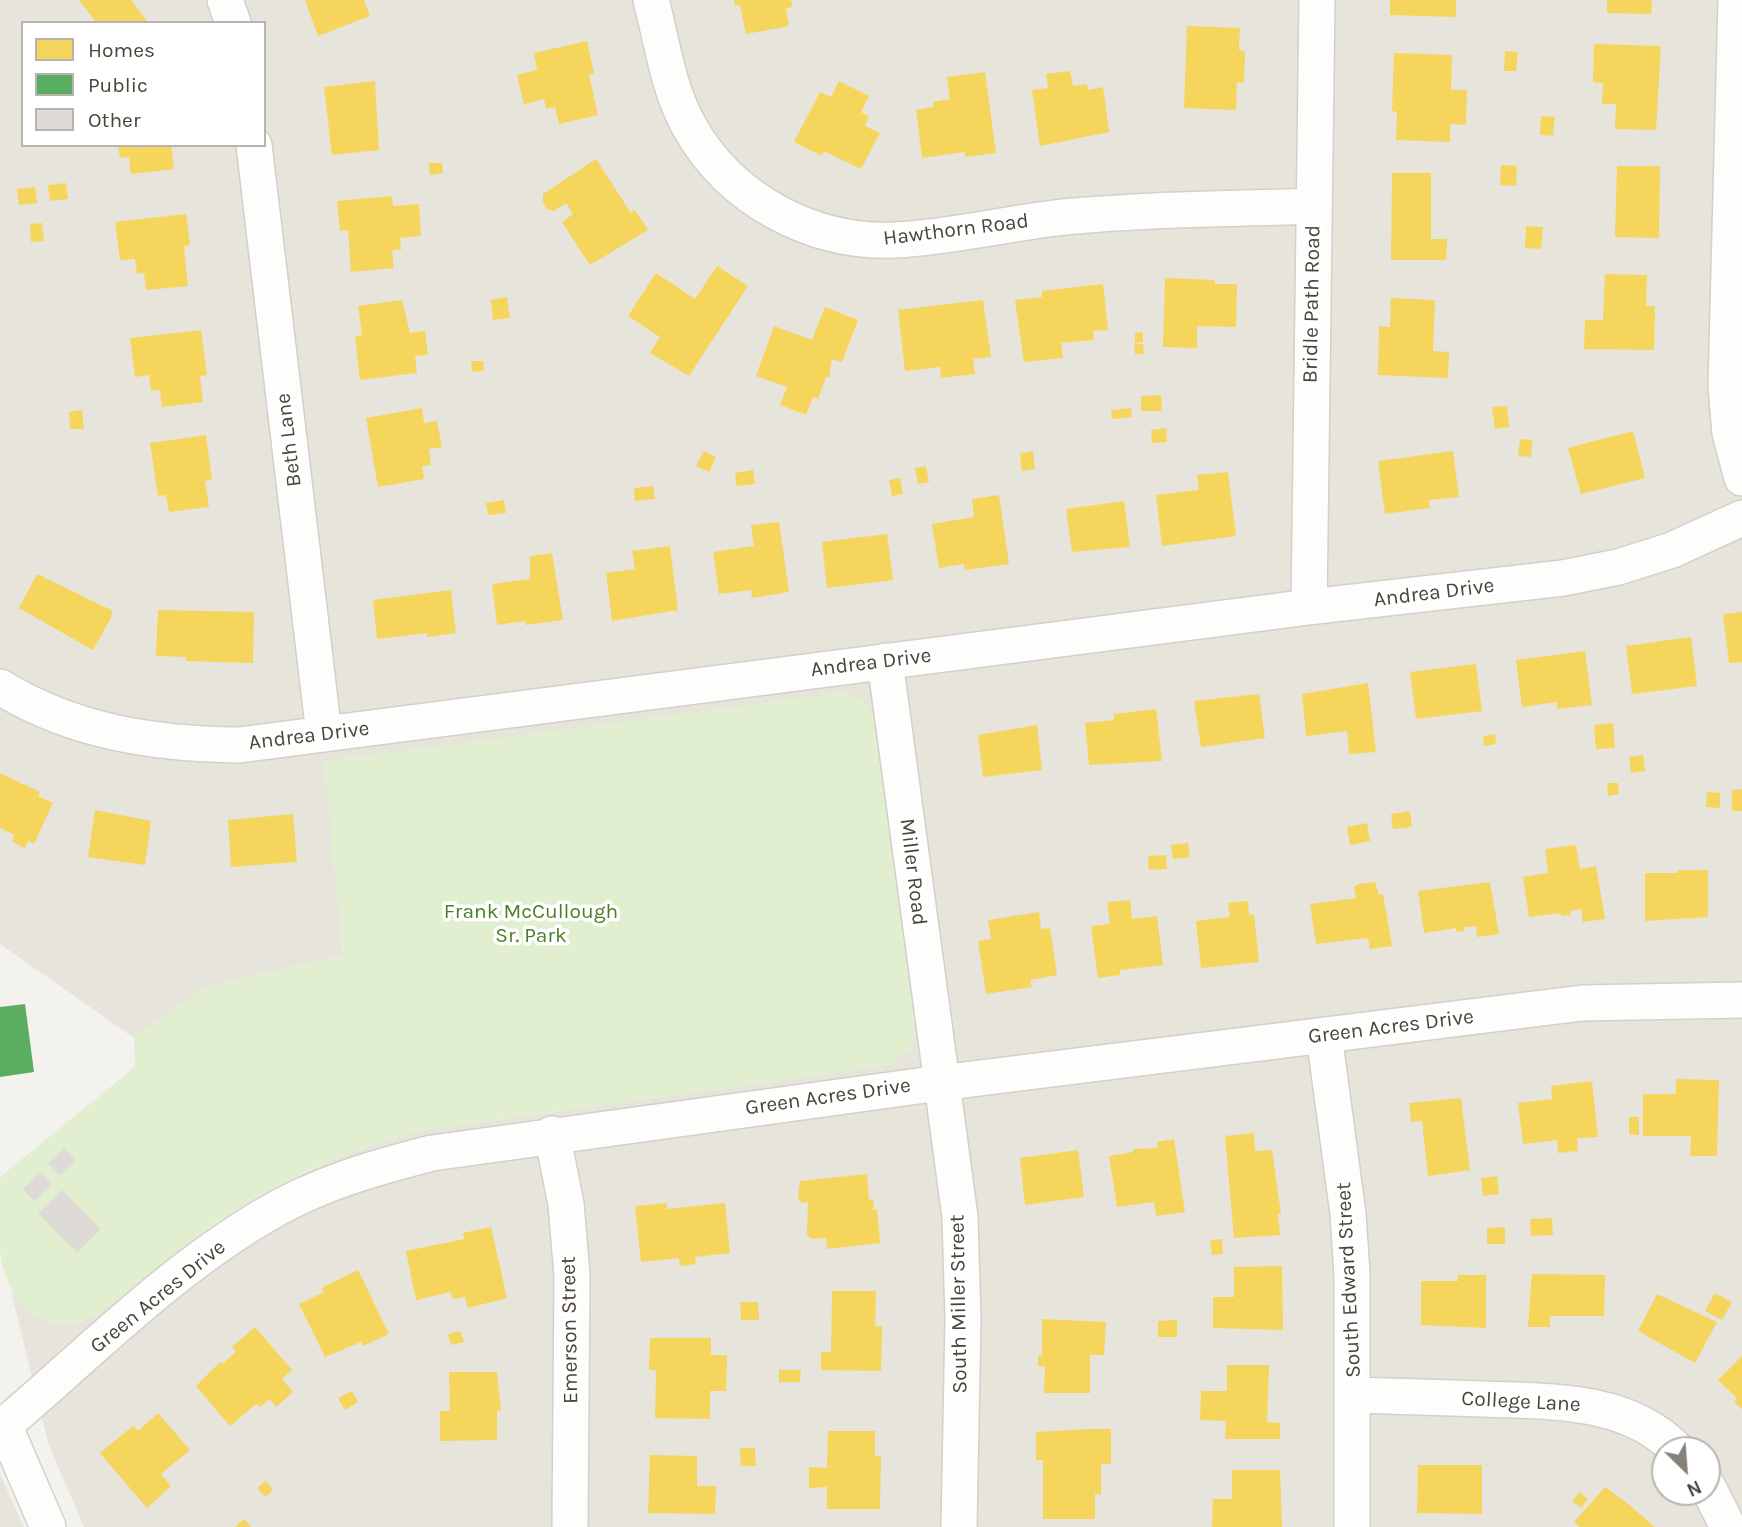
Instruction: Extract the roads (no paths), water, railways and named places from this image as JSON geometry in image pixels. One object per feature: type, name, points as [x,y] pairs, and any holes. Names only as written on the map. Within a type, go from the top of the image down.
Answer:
[{"type":"street","points":[[225,0],[232,21]]},
{"type":"street","name":"Hawthorn Road","points":[[651,0],[674,90],[689,125],[705,151],[736,184],[772,211],[814,230],[859,239],[897,240],[1063,217],[1312,206]]},
{"type":"street","name":"Bridle Path Road","points":[[1309,607],[1312,206],[1317,0]]},
{"type":"street","points":[[1736,0],[1727,387],[1730,433],[1742,478]]},
{"type":"street","name":"Beth Lane","points":[[254,147],[324,734]]},
{"type":"street","name":"Andrea Drive","points":[[0,687],[70,720],[125,736],[181,744],[239,744],[1309,607],[1563,578],[1618,567],[1672,550],[1742,518]]},
{"type":"street","name":"Miller Road","points":[[886,661],[940,1083]]},
{"type":"street","name":"Green Acres Drive","points":[[2,1427],[196,1260],[263,1216],[317,1189],[374,1168],[432,1153],[552,1134],[940,1083],[1582,1003],[1742,1000]]},
{"type":"street","name":"South Edward Street","points":[[1324,1035],[1348,1214],[1354,1395],[1352,1527]]},
{"type":"street","name":"South Miller Street","points":[[940,1083],[960,1217],[963,1318],[959,1527]]},
{"type":"street","name":"Emerson Street","points":[[552,1134],[566,1204],[572,1275],[570,1527]]},
{"type":"street","name":"College Lane","points":[[1354,1395],[1574,1403],[1612,1411],[1647,1427],[1659,1436]]},
{"type":"street","points":[[2,1427],[48,1527]]},
{"type":"street","points":[[1718,1506],[1728,1527]]},
{"type":"park label","name":"Frank McCullough Sr. Park","points":[[531,924]]}]
